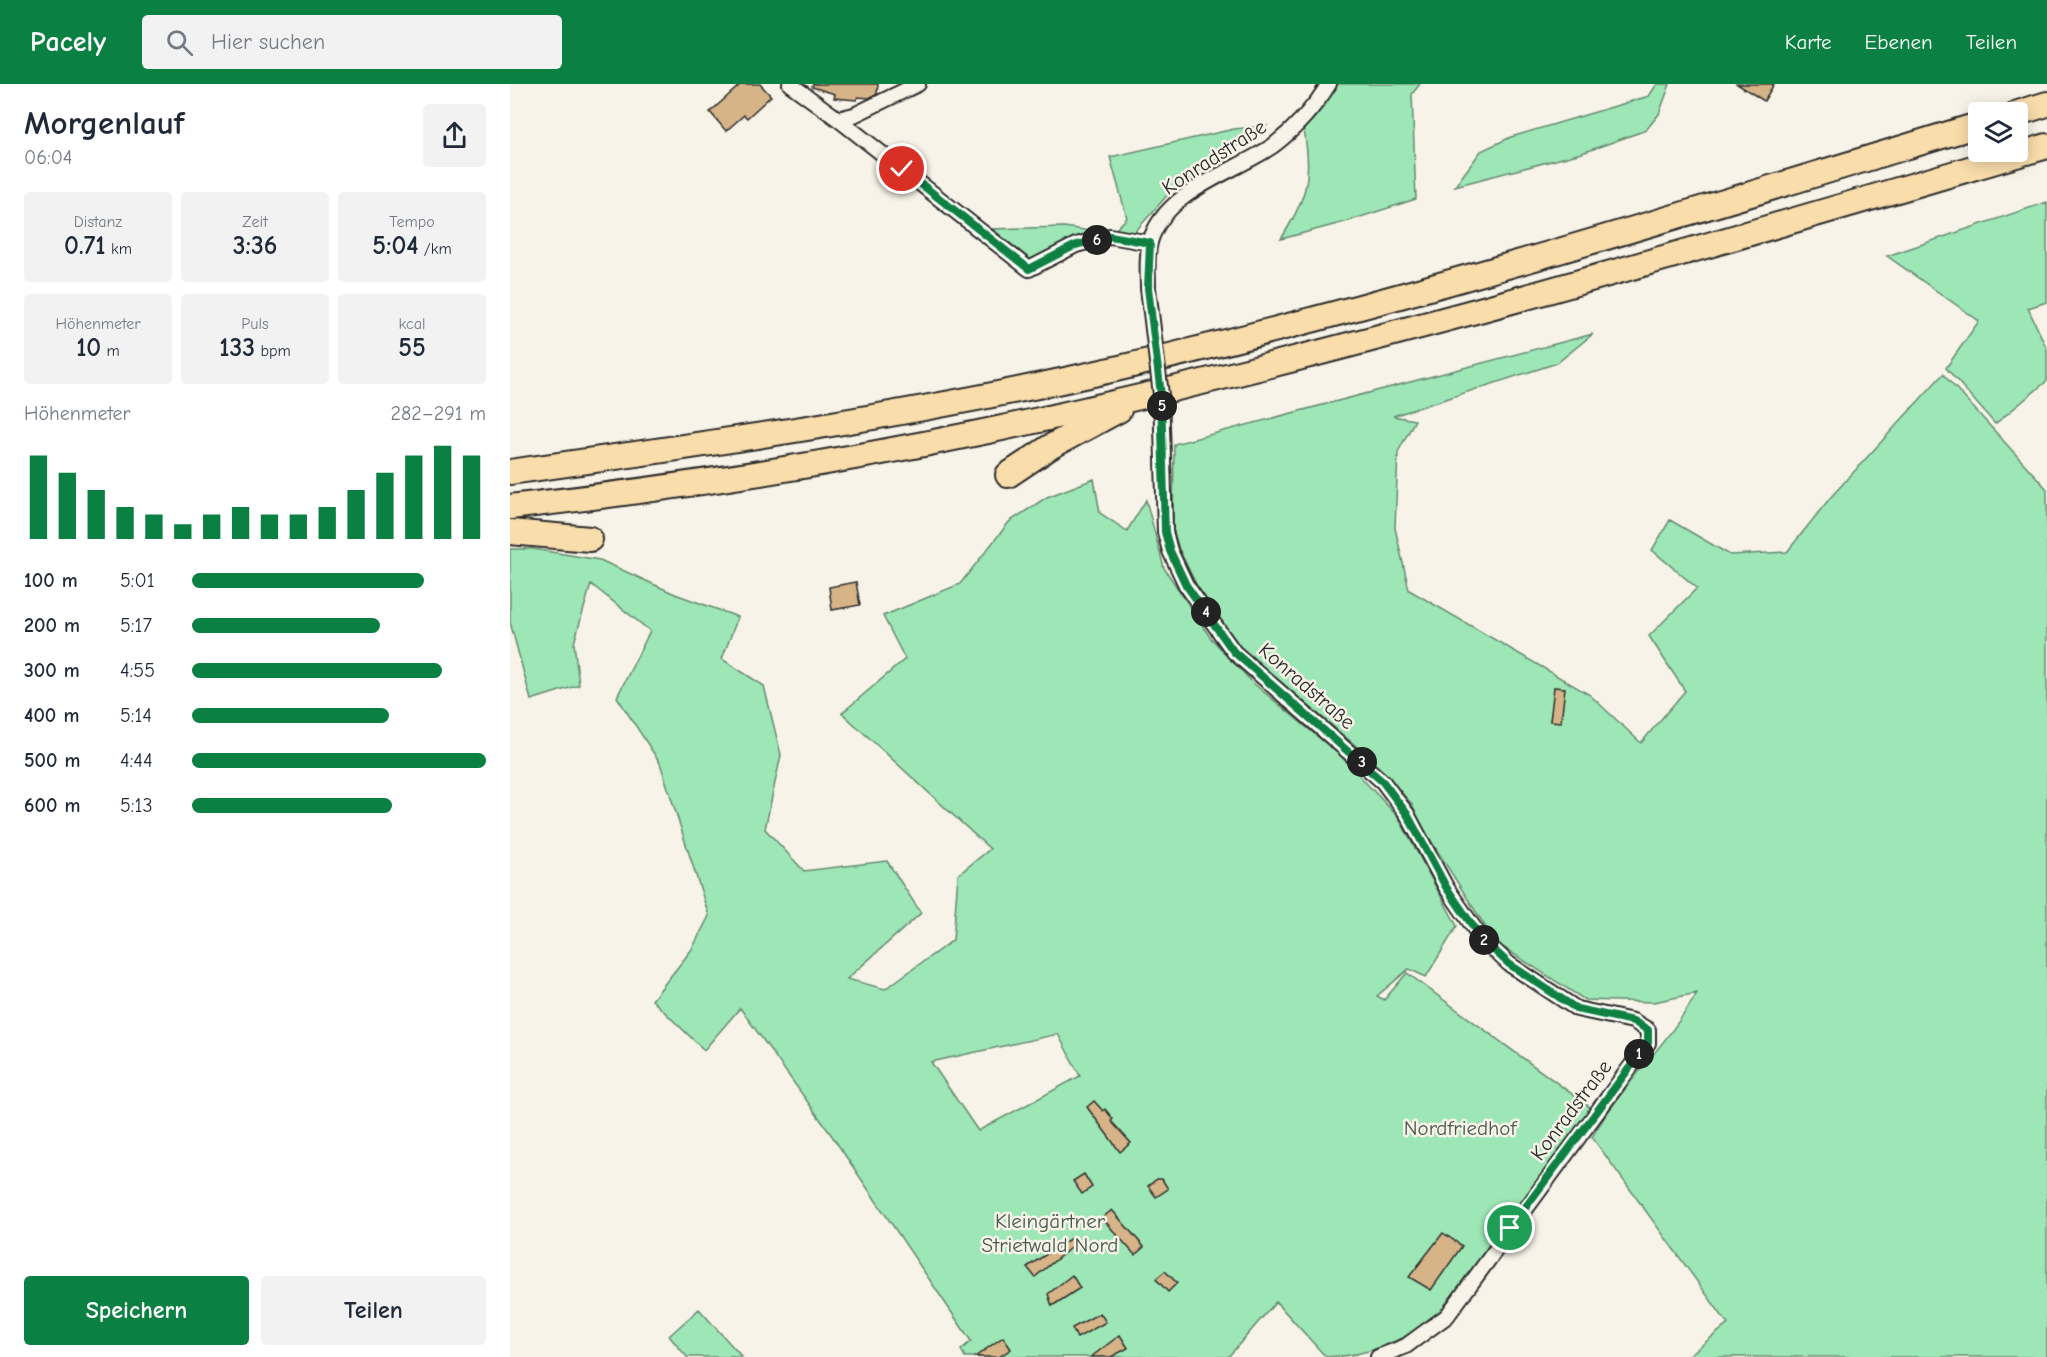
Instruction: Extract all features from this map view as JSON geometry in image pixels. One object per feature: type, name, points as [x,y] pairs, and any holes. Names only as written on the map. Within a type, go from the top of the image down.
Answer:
[{"type":"highway","points":[[2028,110],[2047,104]]},
{"type":"highway","points":[[510,472],[788,433],[1014,391],[1125,367],[1432,288],[1968,128]]},
{"type":"highway","points":[[510,507],[658,488],[887,451],[1145,396],[1568,287],[2047,146]]},
{"type":"highway","points":[[1008,474],[1050,447],[1145,396]]},
{"type":"highway","points":[[510,532],[590,539]]},
{"type":"street","points":[[790,84],[1029,269],[1076,245],[1110,236],[1150,243]]},
{"type":"street","points":[[838,119],[854,115],[918,84]]},
{"type":"street","name":"Konradstraße","points":[[1329,84],[1291,131],[1272,146],[1185,197],[1165,215],[1150,243],[1148,288],[1161,395],[1165,532],[1170,551],[1186,585],[1234,652],[1383,782],[1407,814],[1446,887],[1481,938],[1509,964],[1577,1009],[1633,1021],[1648,1030],[1648,1043],[1447,1316],[1406,1346],[1378,1357]]},
{"type":"green space","points":[[1337,84],[1420,84],[1412,94],[1416,199],[1345,222],[1281,239],[1297,210],[1306,185],[1308,158],[1303,125]]},
{"type":"green space","points":[[1657,84],[1670,84],[1659,114],[1646,130],[1582,153],[1455,186],[1481,151],[1511,137],[1649,96]]},
{"type":"green space","points":[[1266,126],[1170,192],[1134,233],[1114,231],[1127,218],[1110,157],[1234,129]]},
{"type":"green space","points":[[2047,202],[2047,302],[2028,308],[2047,349],[2047,381],[1995,424],[1946,368],[1979,321],[1887,256]]},
{"type":"green space","points":[[1064,227],[1098,232],[1043,256],[1029,259],[993,229]]},
{"type":"green space","points":[[1593,334],[1557,363],[1393,416],[1415,420],[1398,452],[1395,528],[1409,590],[1590,695],[1641,743],[1685,691],[1649,636],[1697,588],[1652,550],[1670,520],[1730,555],[1787,552],[1830,498],[1943,374],[2047,489],[2047,1357],[1687,1357],[1728,1324],[1592,1137],[1617,1100],[1673,1030],[1697,993],[1654,1002],[1585,1000],[1495,942],[1421,825],[1412,804],[1355,745],[1239,647],[1198,588],[1179,549],[1173,529],[1174,444]]},
{"type":"green space","points":[[1094,479],[1100,513],[1127,531],[1146,500],[1164,568],[1210,637],[1253,683],[1341,756],[1398,817],[1457,926],[1426,977],[1409,969],[1377,996],[1384,1000],[1407,973],[1591,1108],[1439,1314],[1415,1332],[1401,1339],[1356,1354],[1326,1357],[1276,1302],[1228,1357],[965,1357],[961,1350],[971,1341],[830,1133],[740,1008],[704,1050],[652,1000],[692,949],[709,916],[660,763],[617,697],[650,631],[591,584],[574,643],[579,685],[531,700],[510,622],[510,549],[533,549],[600,560],[675,594],[738,617],[722,659],[764,686],[781,755],[765,829],[804,871],[887,861],[921,913],[847,979],[885,989],[953,940],[958,875],[990,849],[842,713],[905,659],[883,616],[960,584],[1009,522],[1047,497]],"holes":[[[1058,1034],[1080,1076],[978,1131],[931,1062]]]},
{"type":"green space","points":[[699,1309],[742,1357],[687,1357],[669,1336]]},
{"type":"building","points":[[741,84],[760,84],[771,96],[747,118],[744,115],[726,131],[710,112]]},
{"type":"building","points":[[813,84],[878,84],[877,94],[869,98],[858,97],[857,100],[834,98],[835,94],[812,87]]},
{"type":"building","points":[[1737,84],[1774,84],[1764,101]]},
{"type":"building","points":[[856,582],[860,605],[832,610],[829,587]]},
{"type":"building","points":[[1554,687],[1565,688],[1561,722],[1550,721]]},
{"type":"building","points":[[1094,1101],[1103,1111],[1105,1109],[1113,1119],[1111,1121],[1131,1143],[1120,1152],[1087,1107]]},
{"type":"building","points":[[1084,1174],[1092,1187],[1082,1194],[1073,1181]]},
{"type":"building","points":[[1157,1179],[1162,1179],[1168,1189],[1156,1197],[1148,1186]]},
{"type":"building","points":[[1112,1210],[1144,1247],[1135,1255],[1102,1218]]},
{"type":"building","points":[[1443,1233],[1462,1246],[1431,1290],[1409,1277]]},
{"type":"building","points":[[1071,1238],[1075,1244],[1035,1277],[1027,1267]]},
{"type":"building","points":[[1165,1271],[1177,1283],[1168,1292],[1156,1279]]},
{"type":"building","points":[[1072,1275],[1080,1288],[1052,1306],[1048,1294]]},
{"type":"building","points":[[1100,1313],[1106,1322],[1077,1338],[1072,1328]]},
{"type":"building","points":[[1120,1335],[1128,1348],[1111,1357],[1091,1357]]},
{"type":"building","points":[[1003,1337],[1011,1349],[999,1357],[975,1357]]},
{"type":"route","points":[[902,169],[1029,269],[1076,245],[1110,236],[1150,243],[1148,288],[1161,395],[1165,532],[1170,551],[1186,585],[1234,652],[1383,782],[1407,814],[1446,887],[1481,938],[1509,964],[1577,1009],[1633,1021],[1648,1030],[1648,1043],[1598,1107],[1510,1228]]},
{"type":"park label","name":"Nordfriedhof","points":[[1460,1128]]},
{"type":"park label","name":"Kleingärtner Strietwald Nord","points":[[1050,1233]]}]
